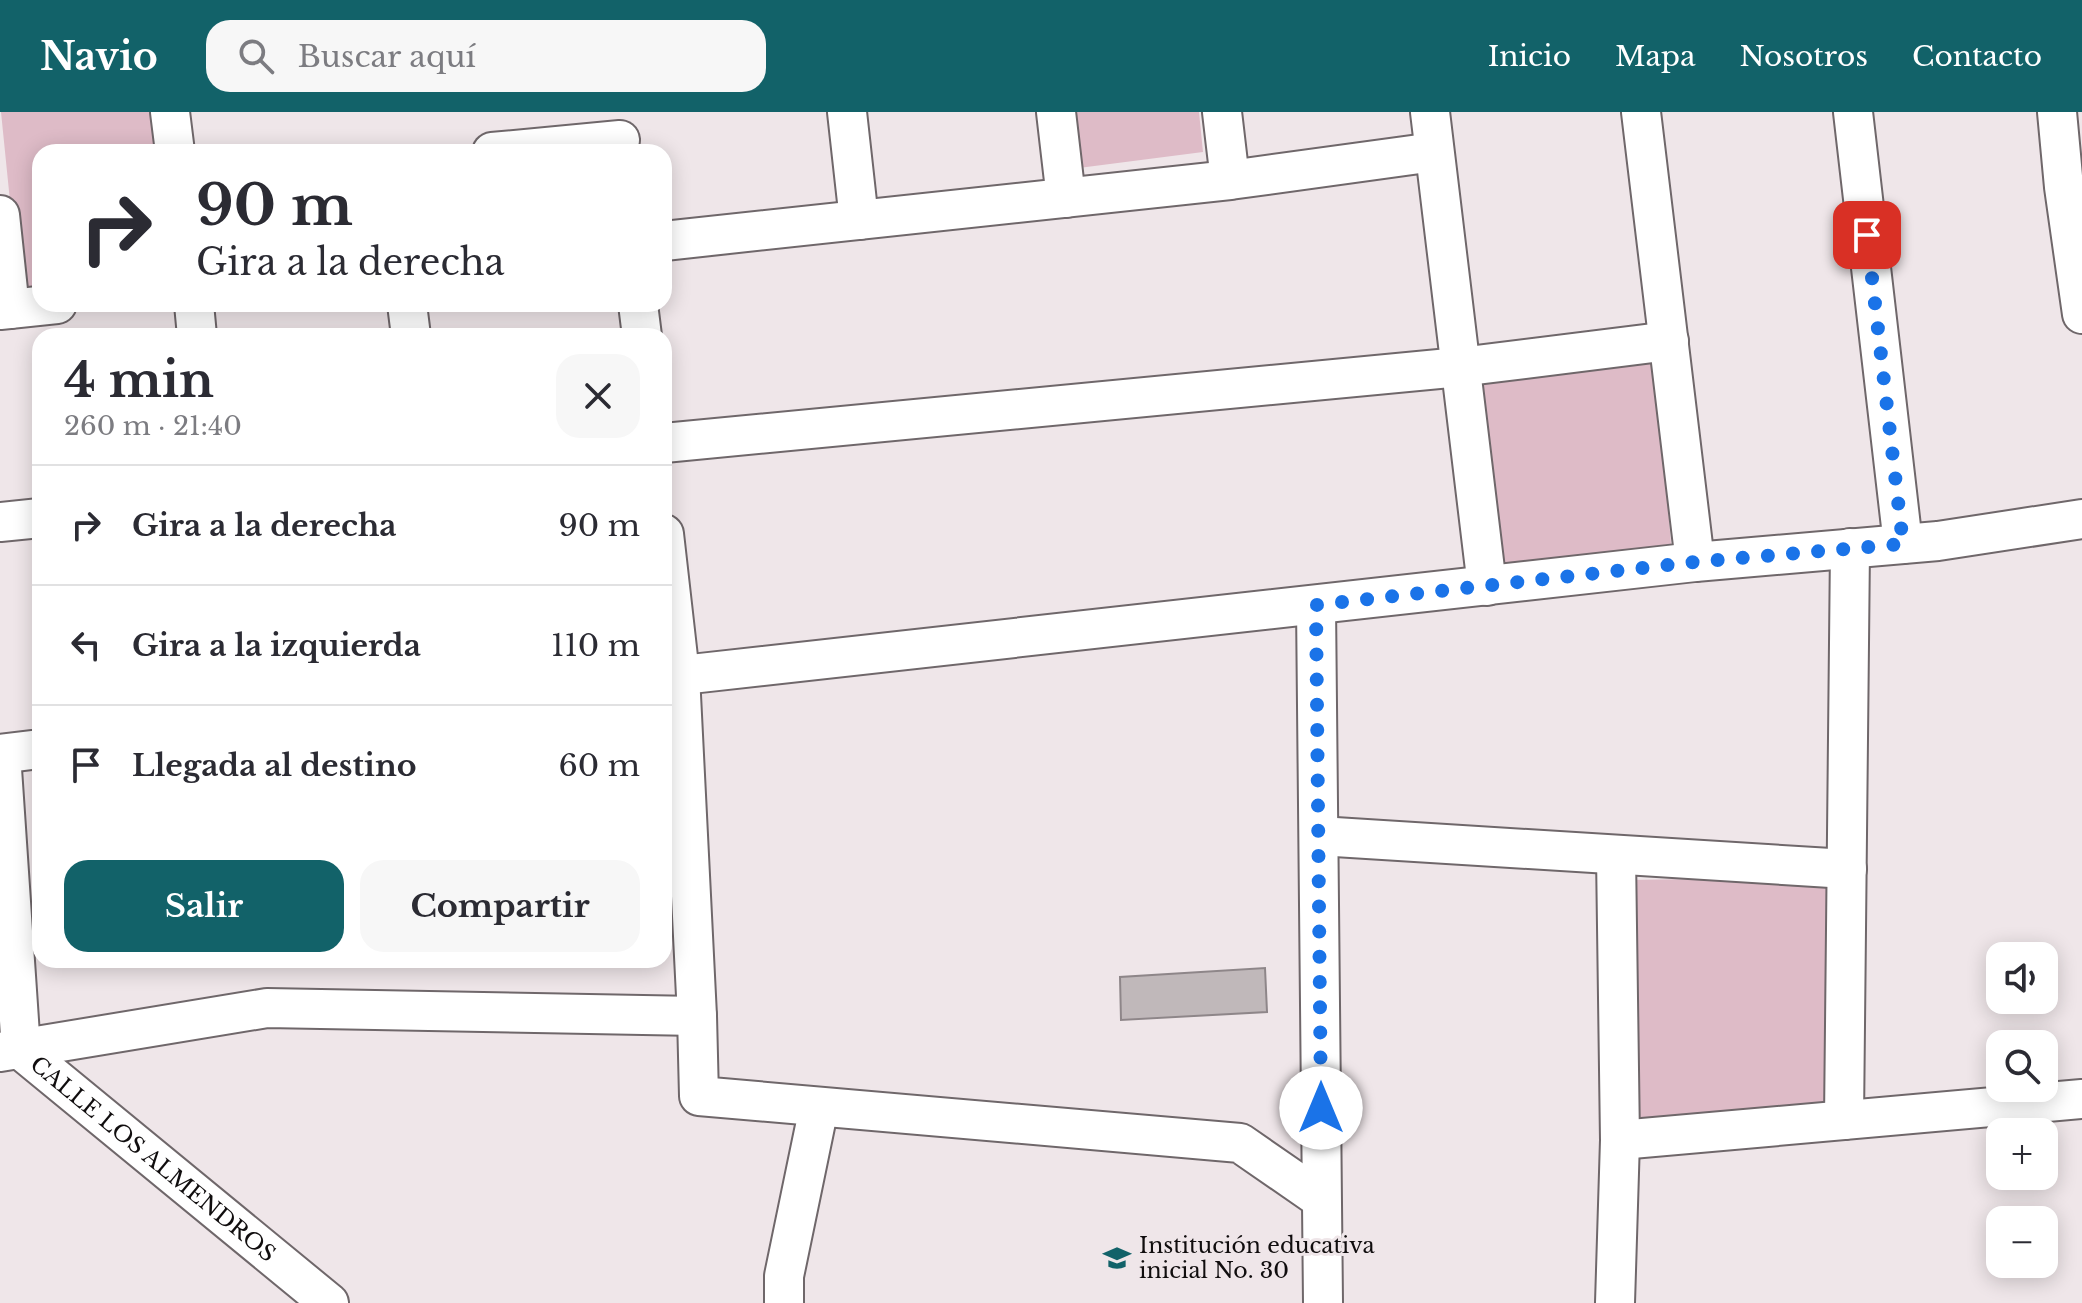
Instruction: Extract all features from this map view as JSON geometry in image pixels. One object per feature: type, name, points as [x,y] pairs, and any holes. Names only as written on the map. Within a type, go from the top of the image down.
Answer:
[{"type":"street","points":[[170,112],[174,144]]},
{"type":"street","points":[[847,112],[859,220]]},
{"type":"street","points":[[1056,112],[1066,198]]},
{"type":"street","points":[[1222,112],[1230,180]]},
{"type":"street","points":[[1430,112],[1487,586]]},
{"type":"street","points":[[1641,112],[1695,562]]},
{"type":"street","points":[[1853,112],[1903,544]]},
{"type":"street","points":[[2057,112],[2082,314]]},
{"type":"street","points":[[552,144],[619,135]]},
{"type":"street","points":[[672,240],[1230,180],[1434,152]]},
{"type":"street","points":[[0,215],[5,310],[32,307]]},
{"type":"street","points":[[672,442],[1460,367],[1669,341]]},
{"type":"street","points":[[0,522],[32,519]]},
{"type":"street","points":[[1321,1199],[1240,1143],[699,1096],[697,1016],[672,676],[1695,562],[1938,541],[2082,519]]},
{"type":"street","points":[[1844,1120],[1850,548]]},
{"type":"street","points":[[1316,605],[1323,1303]]},
{"type":"street","points":[[1,754],[32,750]]},
{"type":"street","name":"CALLE LOS ALMENDROS","points":[[1,754],[10,1051],[329,1303]]},
{"type":"street","points":[[1319,836],[1847,869]]},
{"type":"street","points":[[1615,1303],[1620,1140],[1616,855]]},
{"type":"street","points":[[10,1051],[267,1008],[697,1016]]},
{"type":"street","points":[[1620,1140],[2082,1099]]},
{"type":"street","points":[[784,1303],[784,1276],[819,1107]]},
{"type":"shaded area","points":[[1,112],[153,112],[156,144],[32,144],[32,299],[20,300]]},
{"type":"shaded area","points":[[1064,112],[1199,112],[1203,152],[1071,169]]},
{"type":"shaded area","points":[[1656,355],[1671,544],[1504,566],[1480,372]]},
{"type":"shaded area","points":[[1828,877],[1827,1111],[1632,1121],[1628,880]]},
{"type":"building","points":[[1265,968],[1267,1012],[1121,1020],[1120,977]]},
{"type":"place","name":"Institución educativa inicial No. 30","points":[[1117,1258]]},
{"type":"route","points":[[1321,1108],[1316,605],[1695,562],[1903,544],[1867,235]]}]
